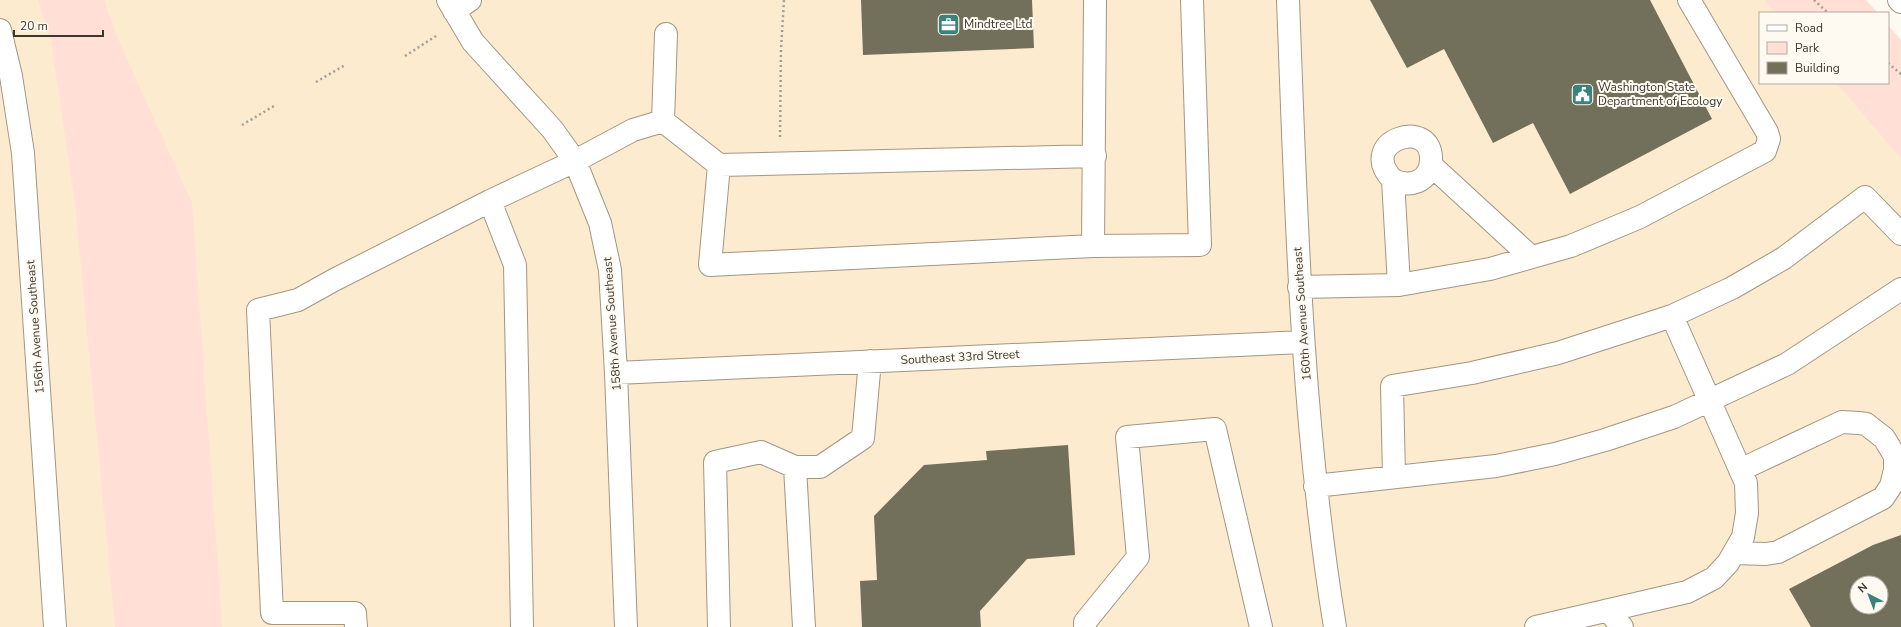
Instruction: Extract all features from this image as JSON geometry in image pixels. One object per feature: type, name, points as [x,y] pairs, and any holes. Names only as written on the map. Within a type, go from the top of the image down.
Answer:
[{"type":"street","points":[[1093,246],[1095,156],[1095,0]]},
{"type":"street","points":[[718,165],[710,266],[1093,246],[1200,245],[1192,0]]},
{"type":"street","name":"160th Avenue Southeast","points":[[1288,0],[1299,287],[1310,439],[1315,486],[1335,627]]},
{"type":"street","points":[[1299,287],[1398,285],[1490,269],[1571,246],[1640,216],[1765,151],[1770,139],[1767,132],[1689,0]]},
{"type":"street","name":"158th Avenue Southeast","points":[[457,4],[474,42],[552,129],[575,161],[600,223],[610,270],[616,373],[626,627]]},
{"type":"street","name":"156th Avenue Southeast","points":[[0,30],[11,76],[23,153],[55,627]]},
{"type":"street","points":[[663,121],[666,34]]},
{"type":"street","points":[[663,121],[718,165],[1095,156]]},
{"type":"street","points":[[356,627],[355,613],[272,613],[258,310],[298,300],[490,200],[575,161],[633,130],[663,121]]},
{"type":"street","points":[[1403,136],[1412,136],[1421,140],[1428,147],[1431,156],[1431,165],[1427,174],[1420,181],[1412,184],[1402,184],[1393,180],[1383,165],[1383,155],[1387,146],[1394,140],[1403,136]]},
{"type":"street","points":[[1431,165],[1531,257]]},
{"type":"street","points":[[1393,180],[1398,285]]},
{"type":"street","points":[[1394,477],[1392,386],[1472,374],[1558,353],[1672,316],[1732,288],[1784,258],[1865,197],[1901,234]]},
{"type":"street","points":[[490,200],[515,265],[522,627]]},
{"type":"street","points":[[1315,486],[1496,466],[1555,454],[1605,440],[1674,417],[1787,364],[1901,289]]},
{"type":"street","points":[[1536,627],[1687,592],[1714,578],[1728,564],[1743,537],[1747,513],[1746,483],[1672,316]]},
{"type":"street","name":"Southeast 33rd Street","points":[[616,373],[1303,342]]},
{"type":"street","points":[[719,627],[715,462],[761,452],[795,468],[820,467],[863,438],[870,361]]},
{"type":"street","points":[[1734,553],[1766,554],[1778,552],[1883,498],[1891,486],[1895,470],[1895,456],[1884,438],[1866,424],[1842,422],[1740,470]]},
{"type":"street","points":[[1085,627],[1085,622],[1138,557],[1127,437],[1215,429],[1261,627]]},
{"type":"street","points":[[795,468],[804,627]]},
{"type":"street","points":[[1608,610],[1622,627]]},
{"type":"path","points":[[780,164],[781,50],[784,0]]},
{"type":"path","points":[[1814,0],[1827,12]]},
{"type":"path","points":[[405,56],[436,36]]},
{"type":"path","points":[[1889,64],[1901,74]]},
{"type":"path","points":[[316,82],[345,65]]},
{"type":"path","points":[[242,125],[274,106]]},
{"type":"shaded area","points":[[0,0],[1796,0],[1806,12],[1759,12],[1759,84],[1866,84],[1901,126],[1901,627],[0,627]]},
{"type":"green space","points":[[38,0],[104,0],[117,37],[192,203],[222,627],[115,627],[75,203],[51,41]]},
{"type":"green space","points":[[1764,0],[1866,0],[1877,12],[1774,12]]},
{"type":"green space","points":[[1889,26],[1901,40],[1901,158],[1837,84],[1889,84]]},
{"type":"building","name":"Mindtree Ltd","points":[[861,0],[1032,0],[1034,48],[863,55]]},
{"type":"building","name":"Washington State Department of Ecology","points":[[1370,0],[1650,0],[1712,119],[1570,194],[1533,123],[1493,143],[1444,49],[1407,68]]},
{"type":"building","points":[[1068,445],[1075,555],[1027,559],[980,611],[981,627],[862,627],[860,581],[877,580],[874,516],[924,465],[987,460],[986,451]]},
{"type":"building","points":[[1901,535],[1901,627],[1811,627],[1789,589],[1873,545]]},
{"type":"place","name":"Mindtree Ltd","points":[[948,24]]},
{"type":"place","name":"Washington State Department of Ecology","points":[[1583,94]]}]
